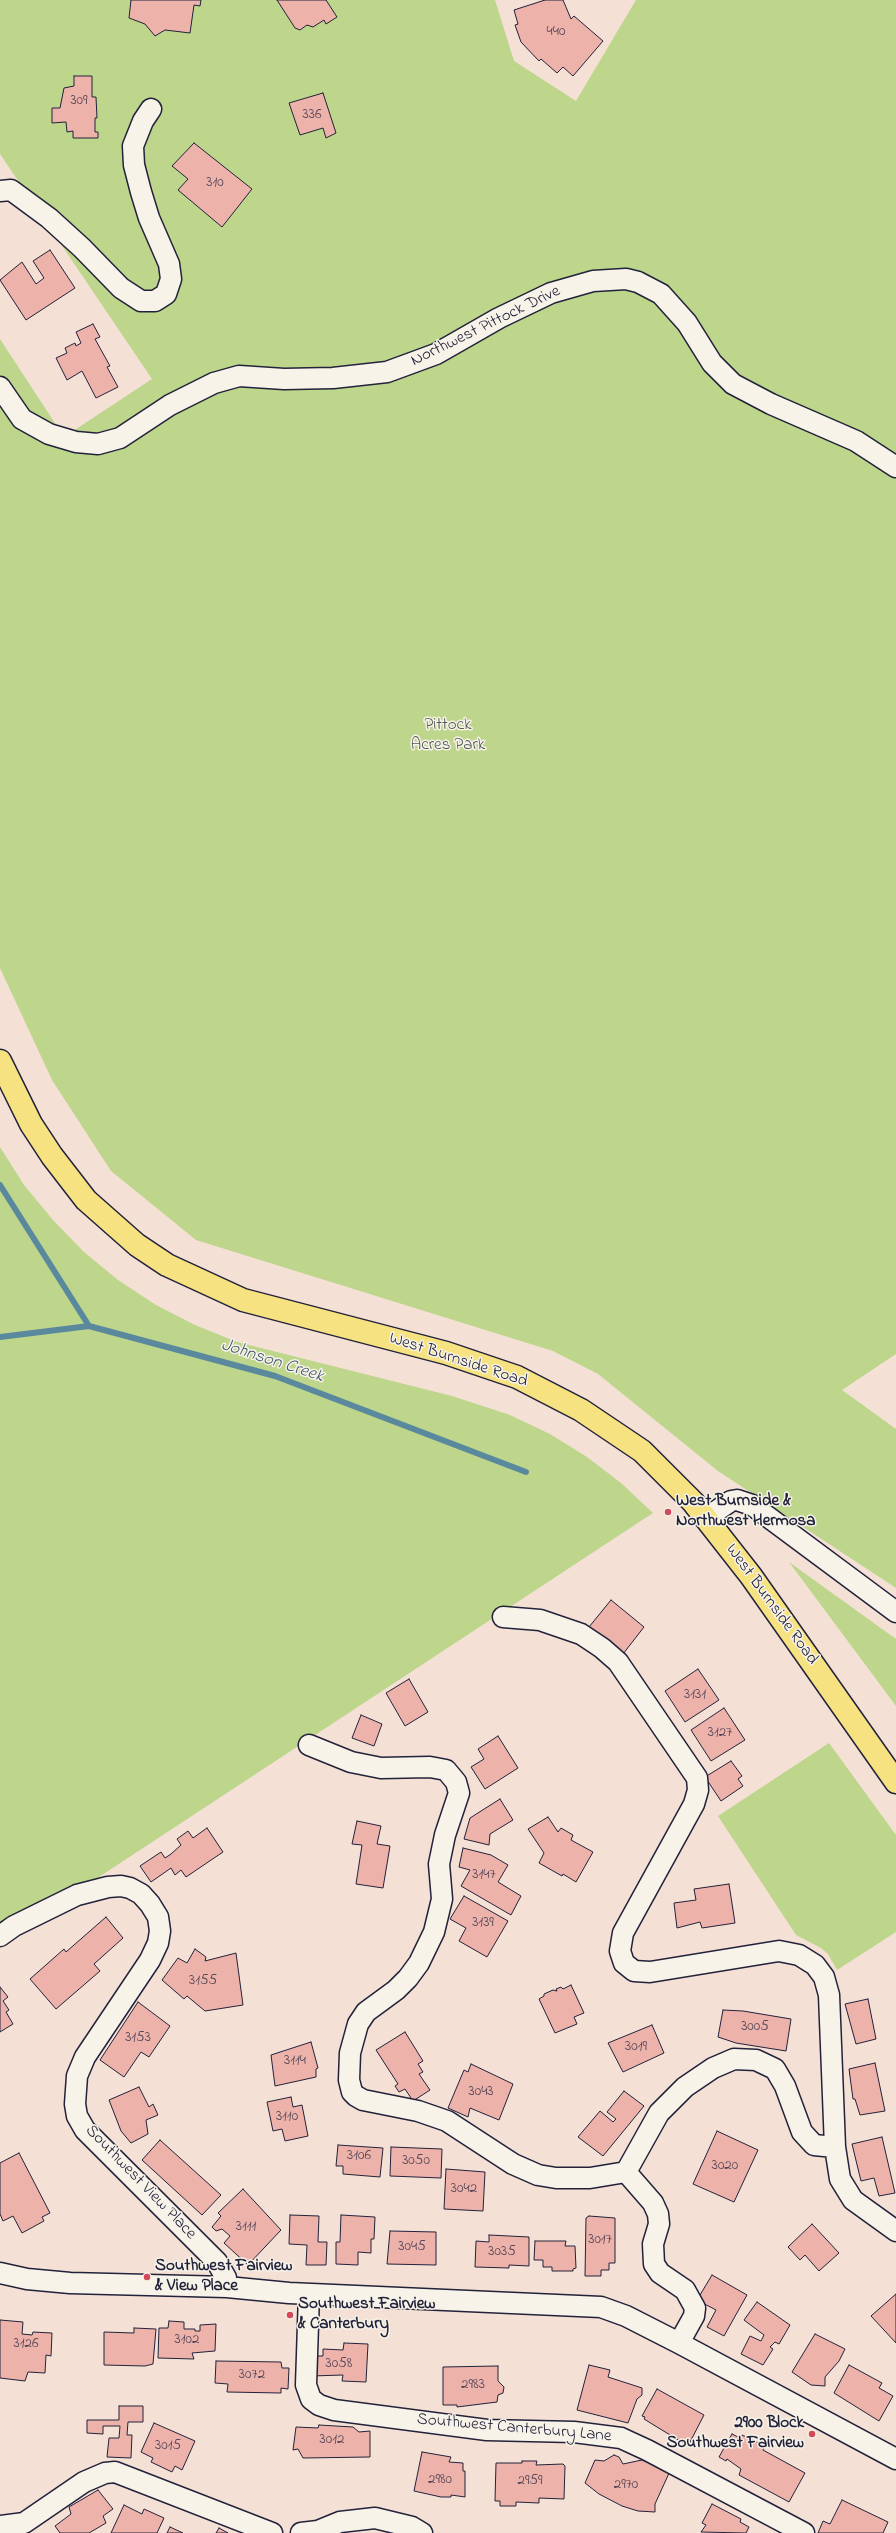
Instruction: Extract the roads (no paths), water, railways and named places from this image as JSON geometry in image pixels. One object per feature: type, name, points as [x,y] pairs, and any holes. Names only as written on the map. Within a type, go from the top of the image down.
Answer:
[{"type":"main road","name":"West Burnside Road","points":[[0,1061],[32,1124],[82,1195],[108,1221],[167,1265],[243,1300],[438,1351],[517,1377],[581,1410],[642,1451],[706,1518],[751,1576],[896,1782]]},
{"type":"street","points":[[0,191],[11,190],[49,218],[122,288],[141,301],[155,302],[166,294],[171,279],[169,264],[149,218],[141,192],[134,165],[133,146],[143,121],[151,110]]},
{"type":"street","name":"Northwest Pittock Drive","points":[[0,387],[22,419],[49,434],[76,442],[98,444],[120,438],[170,405],[214,382],[239,376],[291,379],[333,378],[387,372],[436,354],[499,318],[551,293],[592,281],[626,279],[650,287],[665,298],[687,323],[712,363],[733,384],[771,404],[856,441],[896,467]]},
{"type":"street","points":[[706,1518],[731,1501],[737,1500],[752,1505],[896,1612]]},
{"type":"street","points":[[503,1617],[540,1620],[581,1634],[602,1648],[618,1662],[697,1778],[698,1790],[694,1804],[623,1933],[620,1951],[624,1963],[634,1971],[650,1972],[778,1951],[799,1955],[816,1965],[824,1976],[829,1995],[835,2147],[840,2179],[852,2200],[896,2231]]},
{"type":"street","points":[[309,1745],[351,1762],[381,1768],[430,1767],[446,1770],[456,1782],[459,1793],[444,1835],[439,1864],[442,1899],[434,1932],[419,1963],[408,1978],[390,1995],[366,2012],[358,2024],[350,2053],[349,2080],[352,2092],[363,2100],[418,2111],[447,2121],[513,2164],[538,2175],[573,2178],[626,2172]]},
{"type":"street","name":"Southwest View Place","points":[[0,1936],[14,1926],[77,1895],[108,1888],[121,1886],[130,1888],[142,1894],[150,1904],[158,1917],[160,1931],[158,1943],[150,1960],[86,2057],[77,2076],[75,2104],[77,2116],[85,2130],[217,2262],[226,2278],[228,2287]]},
{"type":"street","points":[[626,2172],[659,2112],[685,2087],[713,2068],[734,2060],[756,2060],[775,2069],[785,2086],[802,2132],[814,2145],[835,2147]]},
{"type":"street","points":[[626,2172],[653,2202],[658,2214],[659,2224],[653,2244],[654,2264],[660,2273],[685,2290],[695,2308],[694,2316],[679,2343]]},
{"type":"street","points":[[0,2273],[27,2279],[70,2283],[228,2287],[309,2294],[589,2305],[616,2312],[679,2343],[896,2459]]},
{"type":"street","name":"Southwest Canterbury Lane","points":[[309,2294],[306,2385],[311,2399],[319,2405],[334,2410],[487,2430],[574,2432],[621,2438],[647,2450],[804,2533]]},
{"type":"street","points":[[0,2526],[24,2522],[88,2480],[105,2473],[115,2472],[272,2533]]},
{"type":"street","points":[[301,2533],[318,2530],[340,2522],[374,2518],[412,2527],[422,2533]]},
{"type":"waterway","points":[[0,1185],[89,1326]]},
{"type":"waterway","name":"Johnson Creek","points":[[0,1337],[89,1326],[275,1376],[526,1472]]},
{"type":"place","name":"West Burnside & Northwest Hermosa","points":[[668,1512]]},
{"type":"place","name":"Southwest Fairview & View Place","points":[[147,2277]]},
{"type":"place","name":"Southwest Fairview & Canterbury","points":[[290,2315]]},
{"type":"place","name":"2900 Block Southwest Fairview","points":[[812,2434]]},
{"type":"park label","name":"Pittock Acres Park","points":[[448,736]]}]
